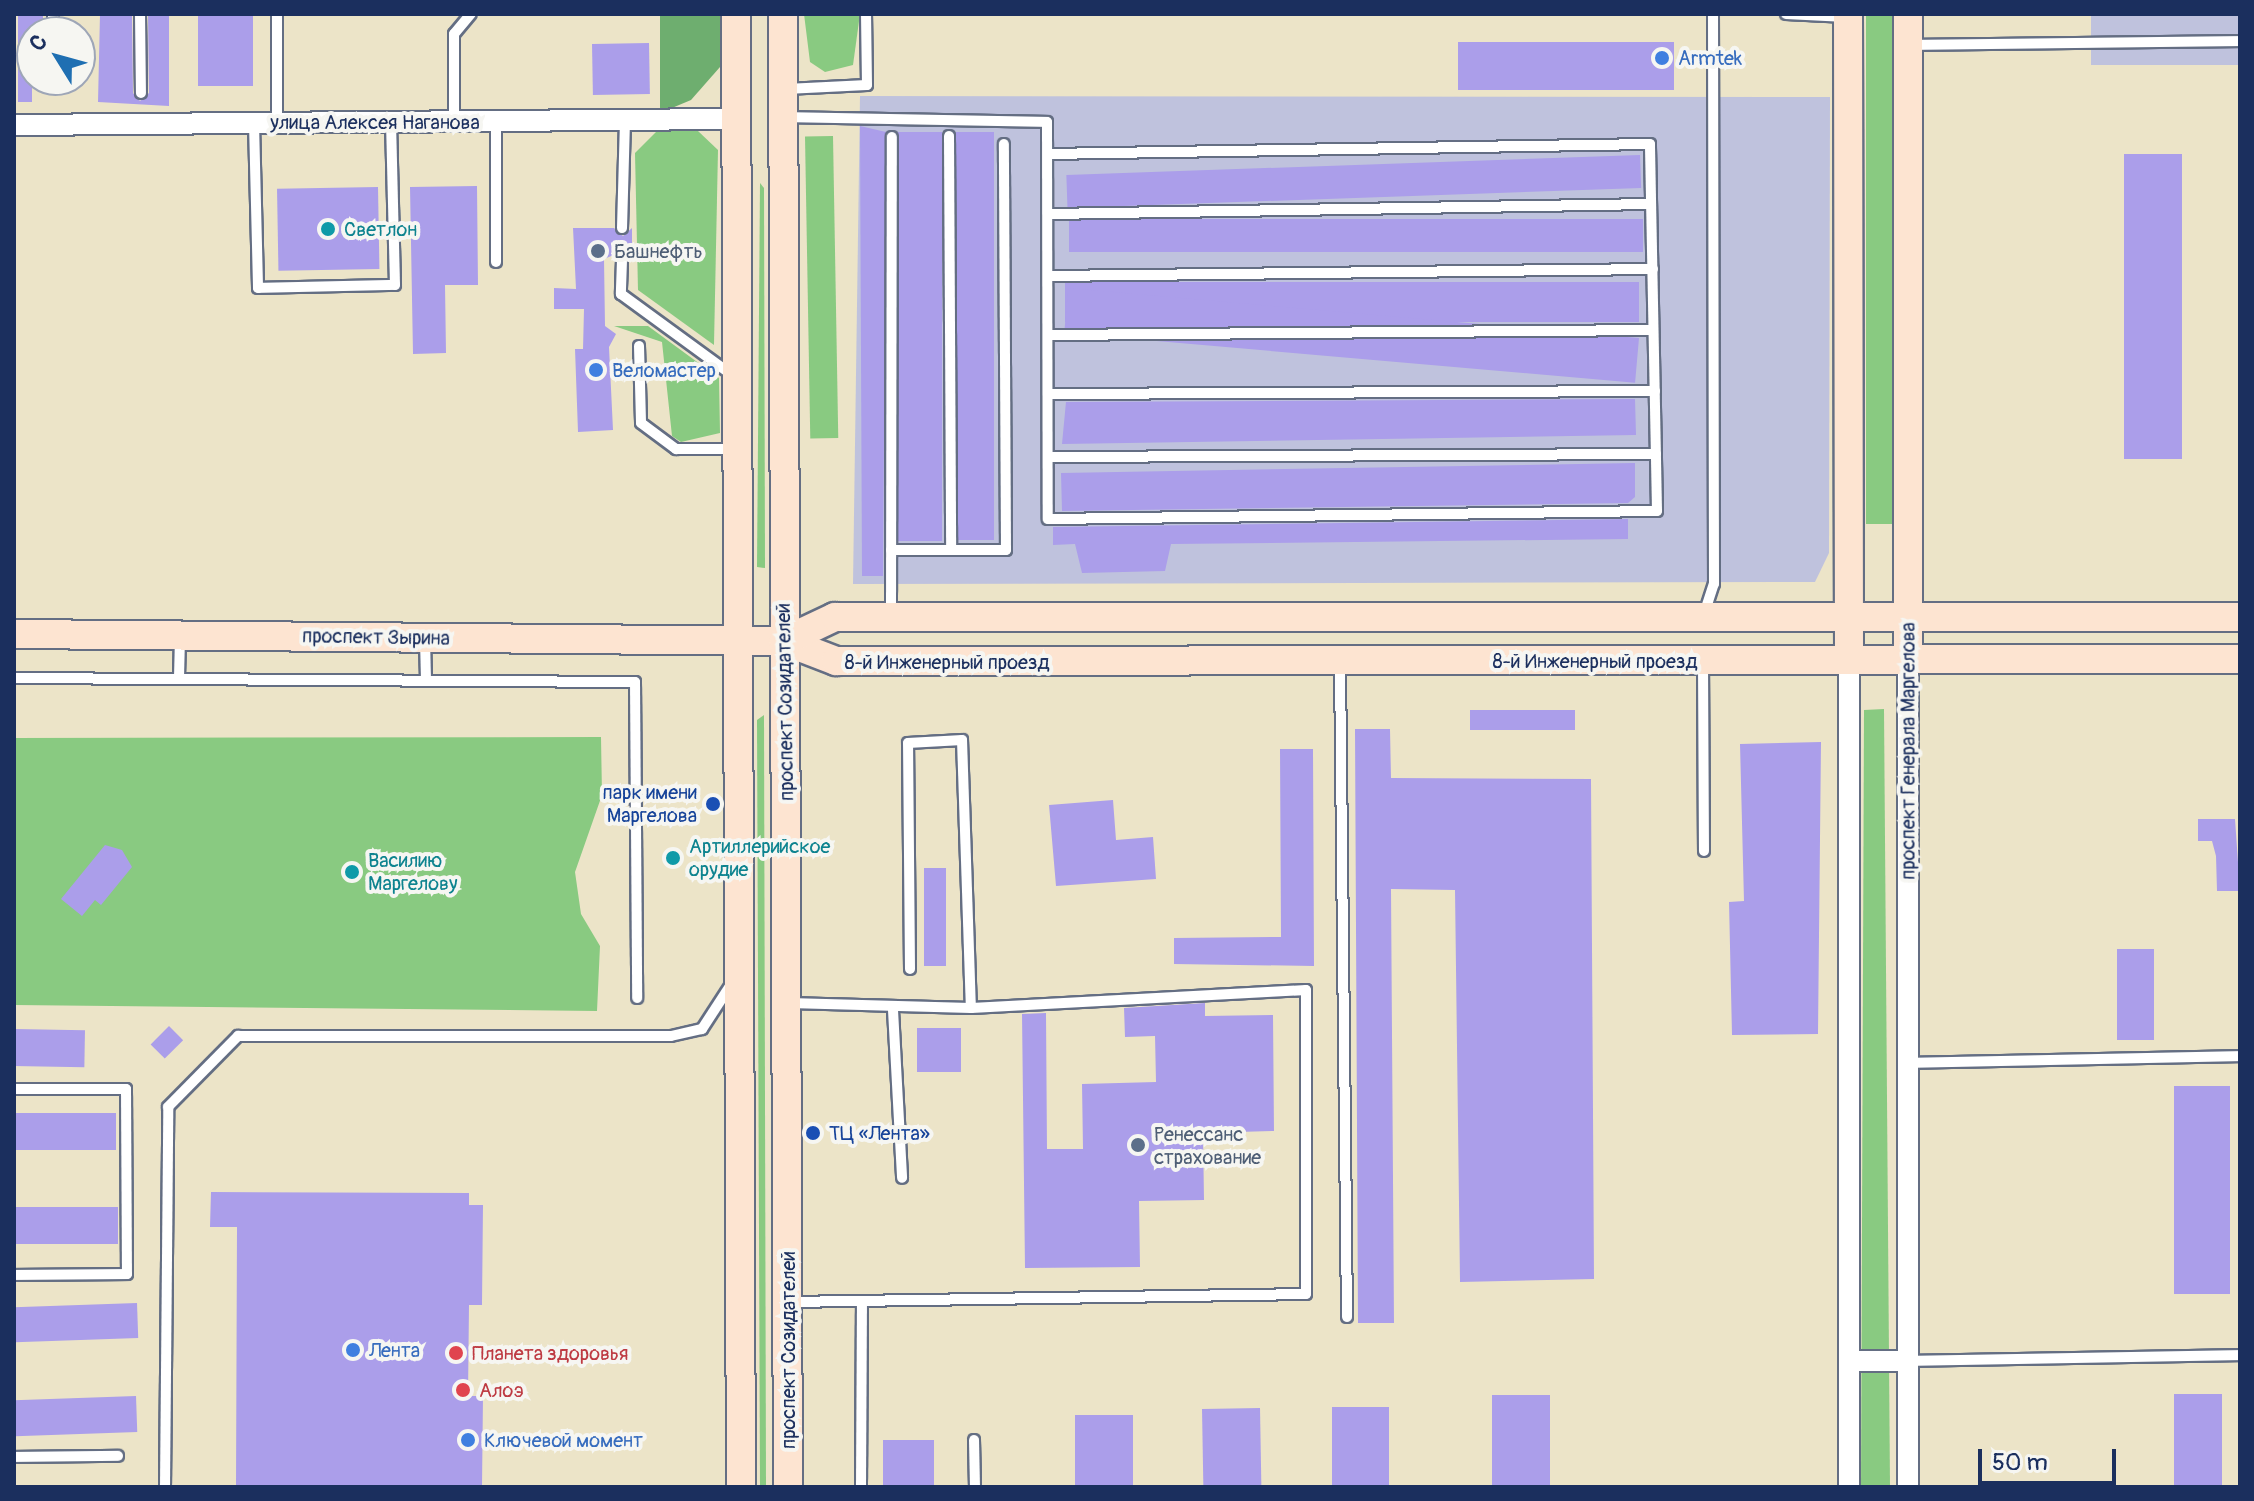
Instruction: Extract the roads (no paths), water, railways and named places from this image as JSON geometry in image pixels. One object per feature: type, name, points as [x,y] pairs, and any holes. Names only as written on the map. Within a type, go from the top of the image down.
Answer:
[{"type":"street","points":[[736,14],[741,1487]]},
{"type":"street","name":"проспект Созидателей","points":[[783,14],[788,1487]]},
{"type":"street","name":"проспект Генерала Маргелова","points":[[1908,14],[1908,1487]]},
{"type":"street","points":[[1848,15],[1849,1487]]},
{"type":"street","points":[[737,119],[784,103]]},
{"type":"street","name":"улица Алексея Наганова","points":[[14,125],[737,119]]},
{"type":"street","points":[[784,641],[835,617],[2240,617]]},
{"type":"street","points":[[1703,617],[1703,661]]},
{"type":"street","name":"проспект Зырина","points":[[14,634],[784,641]]},
{"type":"street","name":"8-й Инженерный проезд","points":[[784,641],[836,661],[1340,663],[2240,659]]},
{"type":"street","points":[[1850,1368],[1908,1361]]},
{"type":"lane","points":[[140,14],[141,93]]},
{"type":"lane","points":[[277,14],[277,123]]},
{"type":"lane","points":[[454,121],[454,34],[471,14]]},
{"type":"lane","points":[[784,103],[867,85],[866,14]]},
{"type":"lane","points":[[1703,617],[1714,584],[1713,14]]},
{"type":"lane","points":[[1786,14],[1848,15]]},
{"type":"lane","points":[[1908,45],[2240,41]]},
{"type":"lane","points":[[784,103],[1047,122],[1048,519],[1657,511],[1650,144],[1048,154]]},
{"type":"lane","points":[[622,228],[625,120]]},
{"type":"lane","points":[[496,121],[496,262]]},
{"type":"lane","points":[[254,123],[258,288],[395,285],[391,122]]},
{"type":"lane","points":[[949,136],[951,550]]},
{"type":"lane","points":[[891,617],[892,137]]},
{"type":"lane","points":[[891,550],[1006,550],[1004,144]]},
{"type":"lane","points":[[1049,214],[1651,204]]},
{"type":"lane","points":[[622,260],[621,294],[737,378]]},
{"type":"lane","points":[[1048,276],[1653,269]]},
{"type":"lane","points":[[1048,335],[1653,330]]},
{"type":"lane","points":[[639,346],[641,423],[676,449],[738,449]]},
{"type":"lane","points":[[1049,394],[1655,391]]},
{"type":"lane","points":[[1048,457],[1656,454]]},
{"type":"lane","points":[[179,678],[180,635]]},
{"type":"lane","points":[[424,637],[426,680]]},
{"type":"lane","points":[[1703,661],[1704,851]]},
{"type":"lane","points":[[1340,663],[1347,1317]]},
{"type":"lane","points":[[14,678],[635,682],[637,998]]},
{"type":"lane","points":[[910,969],[908,743],[962,740],[971,1008]]},
{"type":"lane","points":[[165,1487],[168,1107],[238,1036],[671,1036],[702,1029],[723,1004],[740,961]]},
{"type":"lane","points":[[787,1003],[893,1010],[1306,990],[1306,1294],[787,1302]]},
{"type":"lane","points":[[893,1010],[902,1178]]},
{"type":"lane","points":[[1908,1063],[2240,1056]]},
{"type":"lane","points":[[14,1089],[126,1089],[127,1274],[14,1275]]},
{"type":"lane","points":[[861,1487],[862,1301]]},
{"type":"lane","points":[[1908,1361],[2240,1355]]},
{"type":"lane","points":[[974,1440],[975,1487]]},
{"type":"lane","points":[[14,1457],[118,1456]]},
{"type":"place","name":"Armtek","points":[[1662,58]]},
{"type":"place","name":"Светлон","points":[[328,229]]},
{"type":"place","name":"Башнефть","points":[[598,251]]},
{"type":"place","name":"Веломастер","points":[[596,370]]},
{"type":"place","name":"парк имени Маргелова","points":[[713,804]]},
{"type":"place","name":"Артиллерийское орудие","points":[[673,858]]},
{"type":"place","name":"Василию Маргелову","points":[[352,872]]},
{"type":"place","name":"ТЦ «Лента»","points":[[813,1133]]},
{"type":"place","name":"Ренессанс страхование","points":[[1138,1145]]},
{"type":"place","name":"Лента","points":[[353,1350]]},
{"type":"place","name":"Планета здоровья","points":[[456,1353]]},
{"type":"place","name":"Алоэ","points":[[463,1390]]},
{"type":"place","name":"Ключевой момент","points":[[468,1440]]}]
